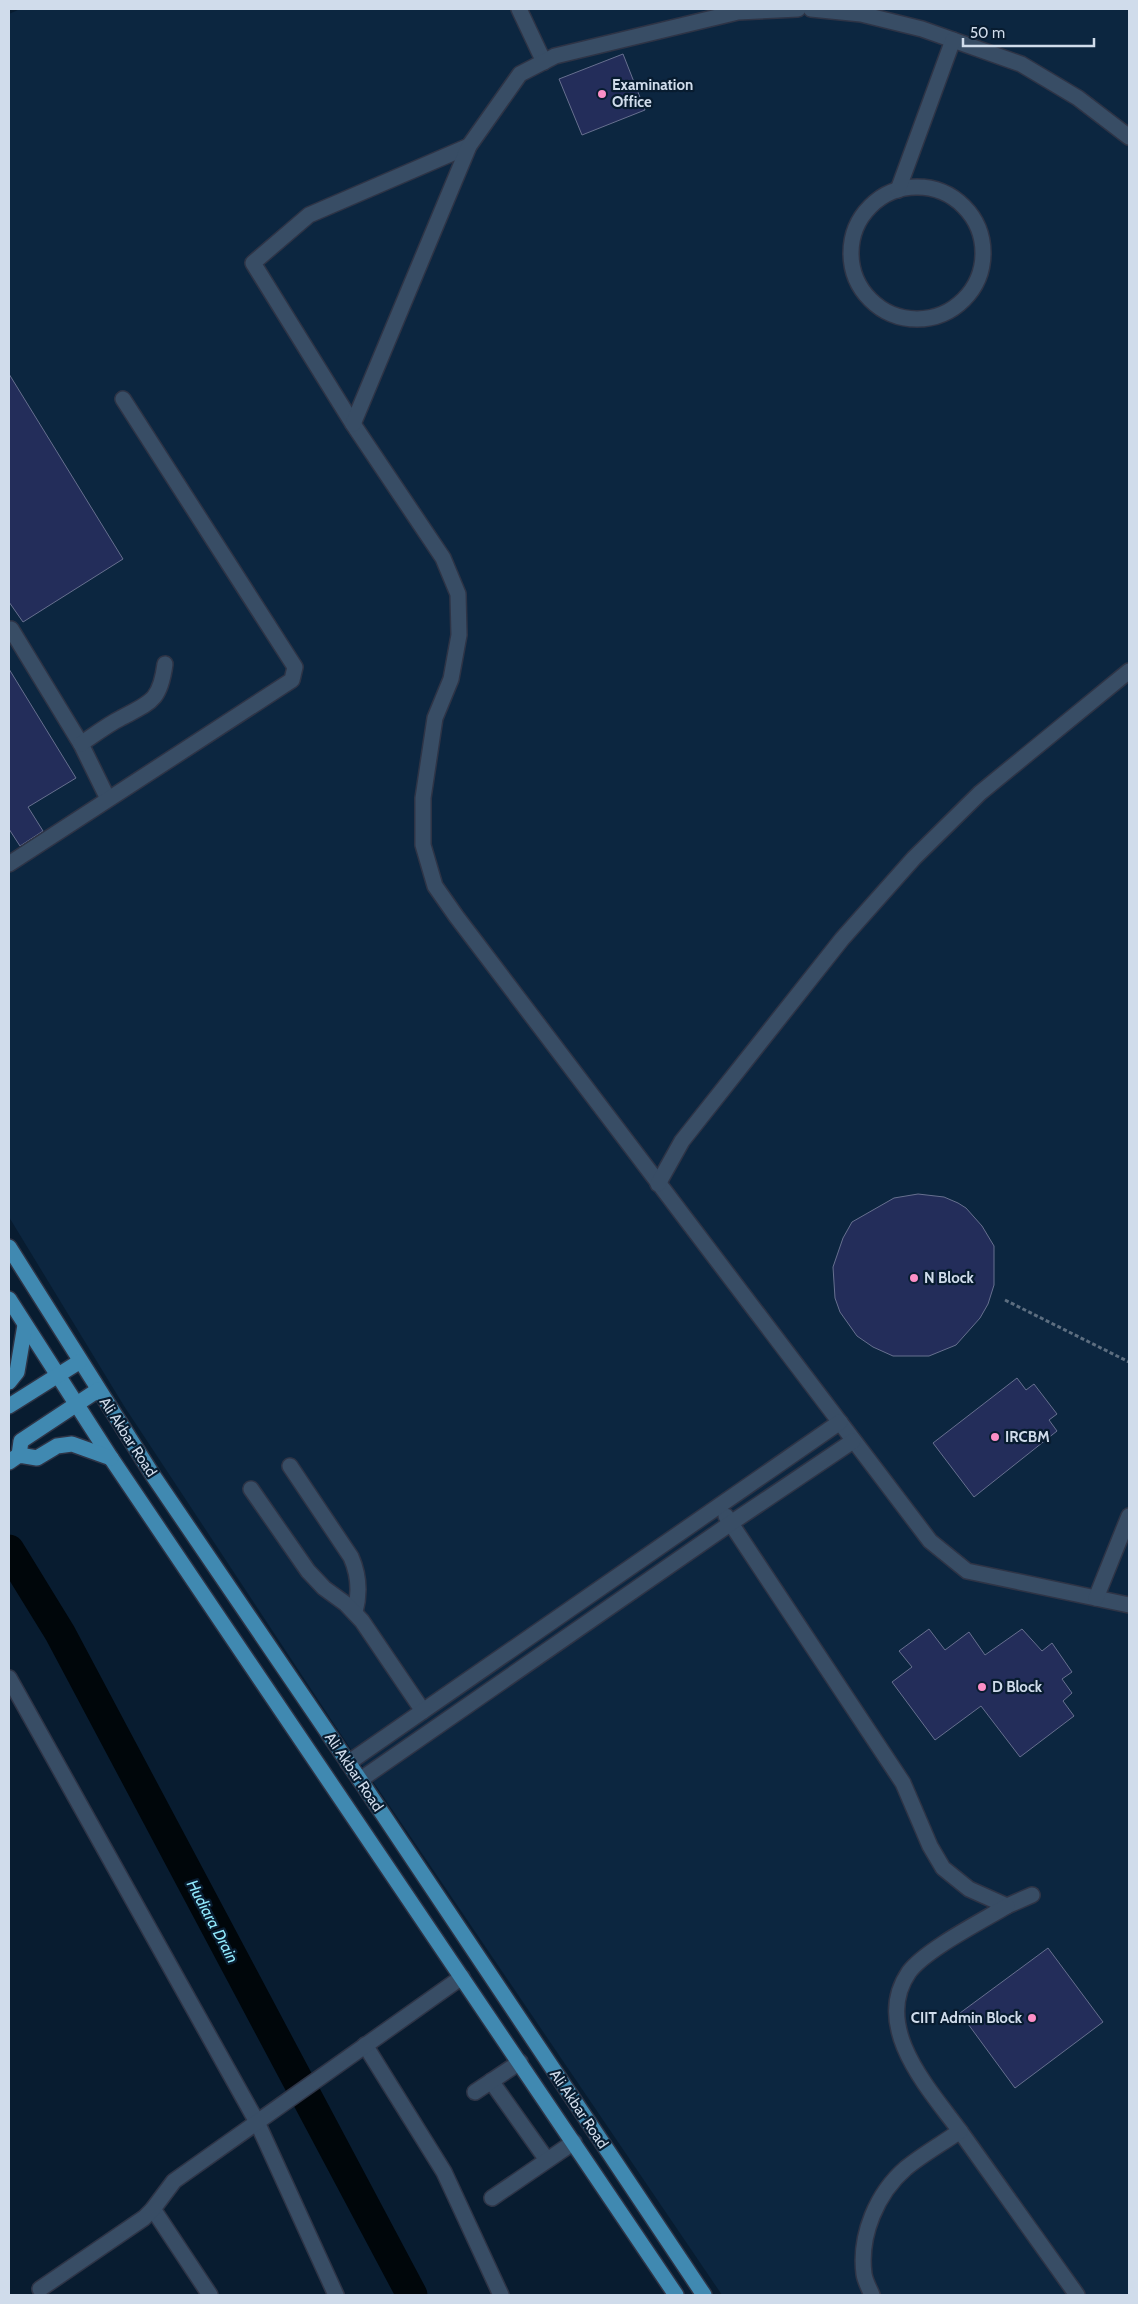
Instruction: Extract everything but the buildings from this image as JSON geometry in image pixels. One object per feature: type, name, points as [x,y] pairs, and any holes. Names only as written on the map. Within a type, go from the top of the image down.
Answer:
[{"type":"main road","name":"Ali Akbar Road","points":[[9,1247],[79,1362],[159,1486],[360,1780],[704,2295]]},
{"type":"main road","name":"Ali Akbar Road","points":[[9,1298],[111,1458],[676,2295]]},
{"type":"main road","points":[[9,1382],[17,1372],[25,1325]]},
{"type":"main road","points":[[9,1406],[79,1362]]},
{"type":"main road","points":[[98,1390],[21,1441],[14,1458],[37,1458],[57,1446],[72,1444],[111,1458]]},
{"type":"street","points":[[519,9],[544,62]]},
{"type":"street","points":[[353,424],[469,146],[520,74],[554,56],[738,10],[798,9]]},
{"type":"street","points":[[811,9],[861,14],[922,28],[1021,64],[1078,98],[1129,137]]},
{"type":"street","points":[[898,190],[923,187],[947,194],[966,210],[979,232],[983,256],[976,281],[962,301],[941,315],[917,319],[904,318],[881,309],[863,291],[852,269],[851,244],[859,220],[876,201],[898,190],[953,40]]},
{"type":"street","points":[[469,146],[308,215],[253,263],[353,424],[443,558],[458,594],[459,635],[450,679],[435,718],[423,798],[423,845],[435,886],[658,1184],[930,1541],[967,1571],[1129,1605]]},
{"type":"street","points":[[9,864],[292,680],[295,667],[123,399]]},
{"type":"street","points":[[11,629],[81,744],[108,799]]},
{"type":"street","points":[[81,744],[120,718],[150,703],[163,680],[165,664]]},
{"type":"street","points":[[658,1184],[682,1141],[842,939],[914,858],[980,793],[1129,671]]},
{"type":"street","points":[[348,1763],[840,1422]]},
{"type":"street","points":[[360,1780],[853,1440]]},
{"type":"street","points":[[290,1466],[351,1557],[357,1569],[358,1599],[355,1612]]},
{"type":"street","points":[[251,1489],[308,1571],[324,1588],[355,1612],[423,1710]]},
{"type":"street","points":[[719,1507],[903,1783],[930,1846],[943,1868],[969,1890],[1007,1906]]},
{"type":"street","points":[[1096,1598],[1129,1516]]},
{"type":"street","points":[[9,1678],[257,2122],[336,2295]]},
{"type":"street","points":[[1032,1895],[1007,1906],[935,1950],[910,1972],[898,1998],[899,2034],[915,2072],[960,2131],[1077,2295]]},
{"type":"street","points":[[40,2289],[144,2218],[153,2210],[174,2181],[462,1977]]},
{"type":"street","points":[[365,2045],[444,2172],[501,2295]]},
{"type":"street","points":[[476,2092],[520,2062]]},
{"type":"street","points":[[491,2081],[547,2160]]},
{"type":"street","points":[[872,2295],[864,2274],[864,2240],[876,2207],[886,2190],[906,2168],[960,2131]]},
{"type":"street","points":[[492,2198],[574,2142]]},
{"type":"street","points":[[153,2210],[210,2295]]},
{"type":"path","points":[[1005,1300],[1129,1362]]},
{"type":"shaded area","points":[[20,9],[1129,9],[1129,2295],[722,2295],[336,1727],[124,1406],[9,1217],[9,14]]},
{"type":"waterway","name":"Hudiara Drain","points":[[9,1550],[60,1633],[412,2295]]},
{"type":"place","name":"Examination Office","points":[[602,94]]},
{"type":"place","name":"N Block","points":[[914,1278]]},
{"type":"place","name":"IRCBM","points":[[995,1437]]},
{"type":"place","name":"D Block","points":[[982,1687]]},
{"type":"place","name":"CIIT Admin Block","points":[[1032,2018]]}]
